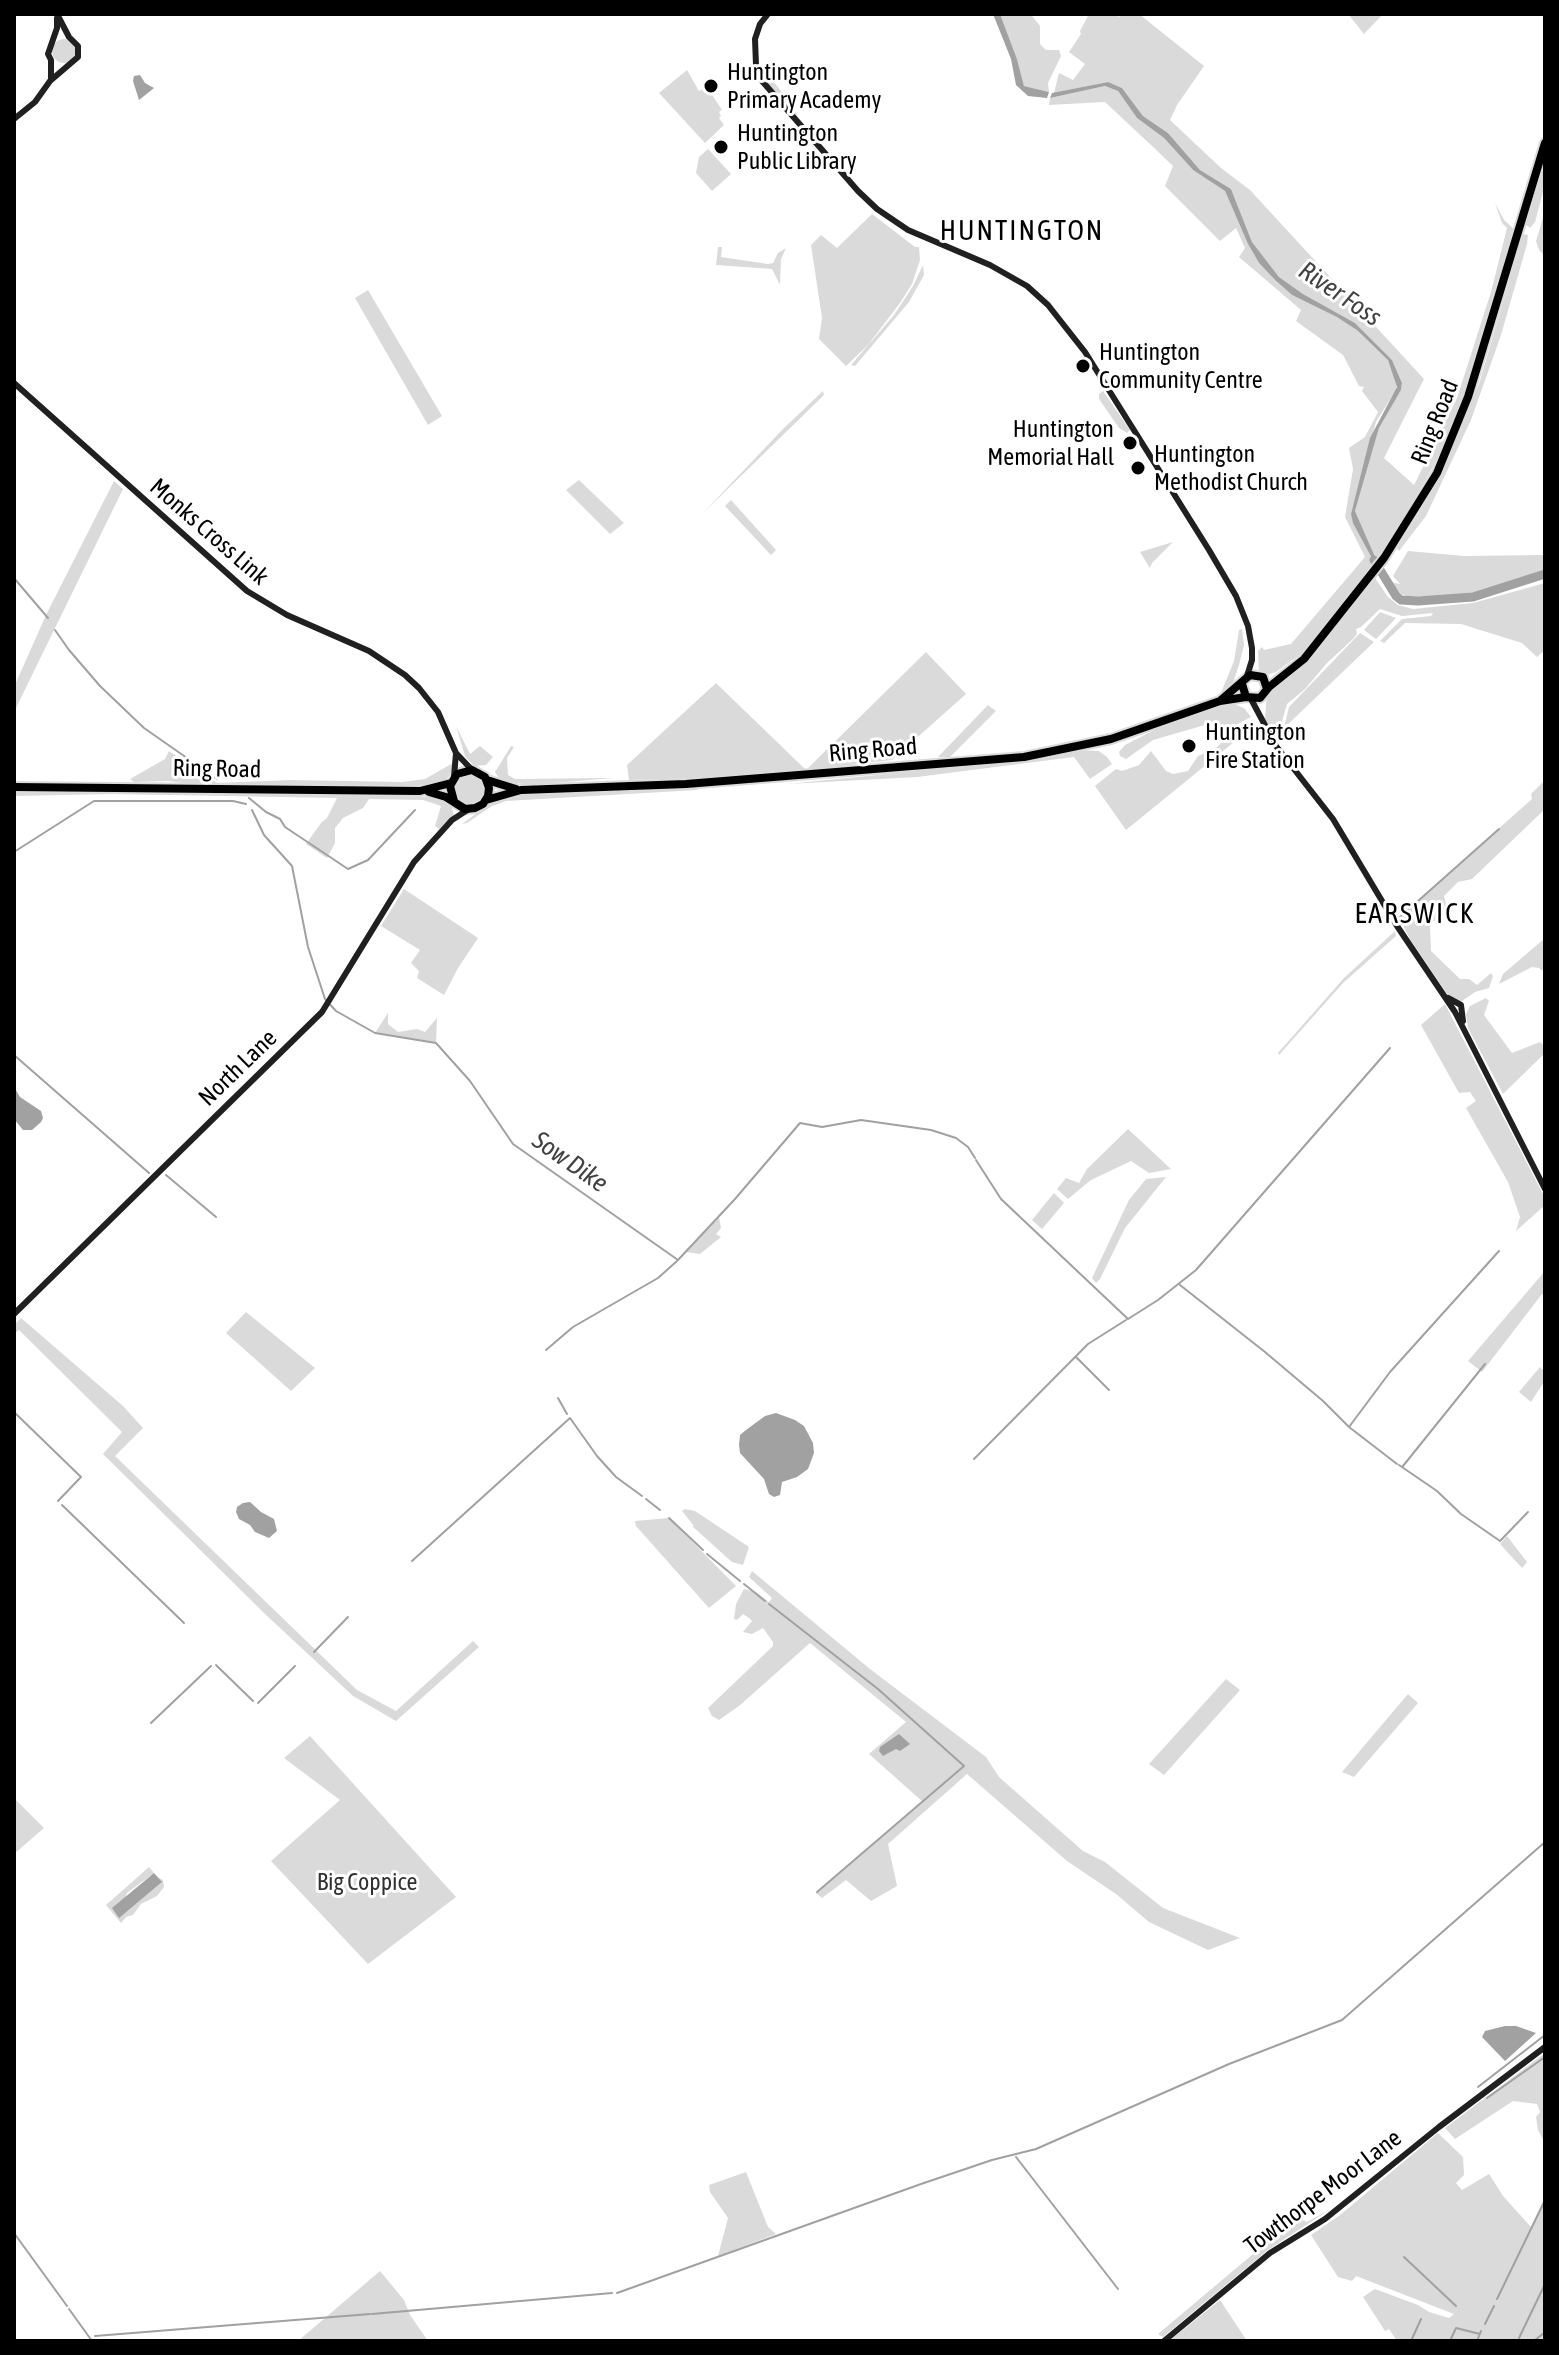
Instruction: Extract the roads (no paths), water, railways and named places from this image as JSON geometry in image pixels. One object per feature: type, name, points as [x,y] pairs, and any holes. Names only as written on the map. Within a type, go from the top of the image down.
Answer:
[{"type":"highway","name":"Ring Road","points":[[487,779],[503,787],[521,790],[686,784],[1024,757],[1111,739],[1220,701],[1265,693],[1283,674],[1304,659],[1371,575],[1437,473],[1468,397],[1545,143]]},
{"type":"highway","points":[[1249,698],[1245,680],[1283,674]]},
{"type":"highway","points":[[1260,676],[1265,693]]},
{"type":"highway","name":"Ring Road","points":[[1220,701],[1245,680]]},
{"type":"highway","points":[[472,770],[487,779],[489,788],[486,800],[479,807],[469,809],[455,802],[450,790],[453,780],[462,771],[472,770]]},
{"type":"highway","name":"Ring Road","points":[[420,791],[453,780]]},
{"type":"highway","name":"Ring Road","points":[[14,787],[420,791],[438,794],[455,802]]},
{"type":"highway","name":"Ring Road","points":[[486,800],[521,790]]},
{"type":"street","points":[[57,14],[69,37]]},
{"type":"street","points":[[54,40],[57,14]]},
{"type":"street","points":[[768,14],[758,28],[755,39],[759,76],[781,106],[858,191],[877,209],[908,230],[990,265],[1020,282],[1048,305],[1085,352],[1205,542],[1243,614],[1252,660],[1245,680]]},
{"type":"street","points":[[14,119],[35,102],[50,81],[69,66],[78,57],[74,40],[62,36],[49,45],[48,54],[56,64],[69,66]]},
{"type":"street","points":[[50,81],[51,60]]},
{"type":"street","name":"Monks Cross Link","points":[[14,383],[247,591],[287,615],[369,651],[405,675],[438,712],[456,753],[472,770]]},
{"type":"street","points":[[1252,660],[1260,676]]},
{"type":"street","points":[[1260,713],[1265,693]]},
{"type":"street","points":[[1249,698],[1276,746],[1333,819],[1391,917],[1442,994],[1456,1008],[1545,1189]]},
{"type":"street","name":"Monks Cross Link","points":[[453,780],[456,753]]},
{"type":"street","name":"North Lane","points":[[452,820],[455,802]]},
{"type":"street","name":"North Lane","points":[[14,1314],[329,1003],[414,862],[452,820],[469,809]]},
{"type":"street","name":"Towthorpe Moor Lane","points":[[1164,2341],[1270,2253],[1325,2219],[1545,2047]]},
{"type":"waterway","name":"River Foss","points":[[1374,560],[1401,600],[1473,597],[1545,574]]},
{"type":"waterway","points":[[14,578],[48,618]]},
{"type":"waterway","points":[[55,630],[100,686],[144,728],[217,779]]},
{"type":"waterway","points":[[249,798],[280,819],[285,827],[348,869],[368,860],[415,810]]},
{"type":"waterway","name":"Sow Dike","points":[[14,852],[94,801],[233,801],[246,804]]},
{"type":"waterway","name":"Sow Dike","points":[[252,810],[264,835],[292,866],[308,947],[325,999],[336,1011],[375,1033],[436,1043],[470,1081],[513,1144],[678,1260],[800,1123],[822,1127],[861,1120],[931,1130],[956,1138],[968,1147],[975,1158]]},
{"type":"waterway","points":[[1400,917],[1499,829]]},
{"type":"waterway","points":[[976,1160],[1001,1199],[1128,1319],[1196,1270],[1390,1048]]},
{"type":"waterway","points":[[14,1055],[149,1173]]},
{"type":"waterway","points":[[166,1175],[216,1217]]},
{"type":"waterway","points":[[1349,1427],[1390,1372],[1499,1251]]},
{"type":"waterway","points":[[546,1350],[573,1327],[658,1278],[677,1261]]},
{"type":"waterway","points":[[1180,1285],[1265,1352],[1349,1427],[1397,1464]]},
{"type":"waterway","points":[[974,1459],[1088,1344],[1126,1320]]},
{"type":"waterway","points":[[1076,1357],[1109,1390]]},
{"type":"waterway","points":[[1403,1466],[1485,1364]]},
{"type":"waterway","points":[[558,1398],[567,1414]]},
{"type":"waterway","points":[[14,1412],[81,1477],[58,1501]]},
{"type":"waterway","points":[[412,1561],[570,1418],[616,1477],[642,1496]]},
{"type":"waterway","points":[[1399,1465],[1500,1541],[1528,1512]]},
{"type":"waterway","points":[[646,1499],[660,1510]]},
{"type":"waterway","points":[[62,1505],[184,1623]]},
{"type":"waterway","points":[[669,1518],[703,1550]]},
{"type":"waterway","points":[[707,1554],[740,1581]]},
{"type":"waterway","points":[[744,1584],[765,1601]]},
{"type":"waterway","points":[[769,1604],[878,1689],[964,1766],[817,1892]]},
{"type":"waterway","points":[[314,1652],[348,1617]]},
{"type":"waterway","points":[[216,1665],[253,1701]]},
{"type":"waterway","points":[[151,1723],[211,1666]]},
{"type":"waterway","points":[[258,1703],[295,1666]]},
{"type":"waterway","points":[[617,2293],[921,2184],[1036,2149],[1229,2064],[1342,2020],[1545,1842]]},
{"type":"waterway","points":[[1478,2087],[1545,2035]]},
{"type":"waterway","points":[[1487,2098],[1545,2057]]},
{"type":"waterway","points":[[1016,2157],[1118,2289]]},
{"type":"waterway","points":[[1497,2299],[1545,2200]]},
{"type":"waterway","points":[[14,2233],[67,2306]]},
{"type":"waterway","points":[[1404,2257],[1456,2306]]},
{"type":"waterway","points":[[1519,2338],[1545,2284]]},
{"type":"waterway","points":[[372,2314],[612,2293]]},
{"type":"waterway","points":[[1485,2324],[1494,2306]]},
{"type":"waterway","points":[[69,2309],[92,2341]]},
{"type":"waterway","points":[[95,2336],[370,2314]]},
{"type":"waterway","points":[[1411,2341],[1421,2319]]},
{"type":"waterway","points":[[1450,2341],[1456,2328],[1480,2334]]},
{"type":"waterway","points":[[1477,2341],[1481,2331]]},
{"type":"waterway","points":[[1534,2341],[1545,2332]]},
{"type":"place","name":"Huntington Primary Academy","points":[[711,86]]},
{"type":"place","name":"Huntington Public Library","points":[[721,147]]},
{"type":"place","name":"Huntington Community Centre","points":[[1083,366]]},
{"type":"place","name":"Huntington Memorial Hall","points":[[1130,443]]},
{"type":"place","name":"Huntington Methodist Church","points":[[1138,468]]},
{"type":"place","name":"Huntington Fire Station","points":[[1189,746]]},
{"type":"district","name":"HUNTINGTON","points":[[1022,231]]},
{"type":"district","name":"EARSWICK","points":[[1415,914]]},
{"type":"park label","name":"Big Coppice","points":[[367,1882]]}]
